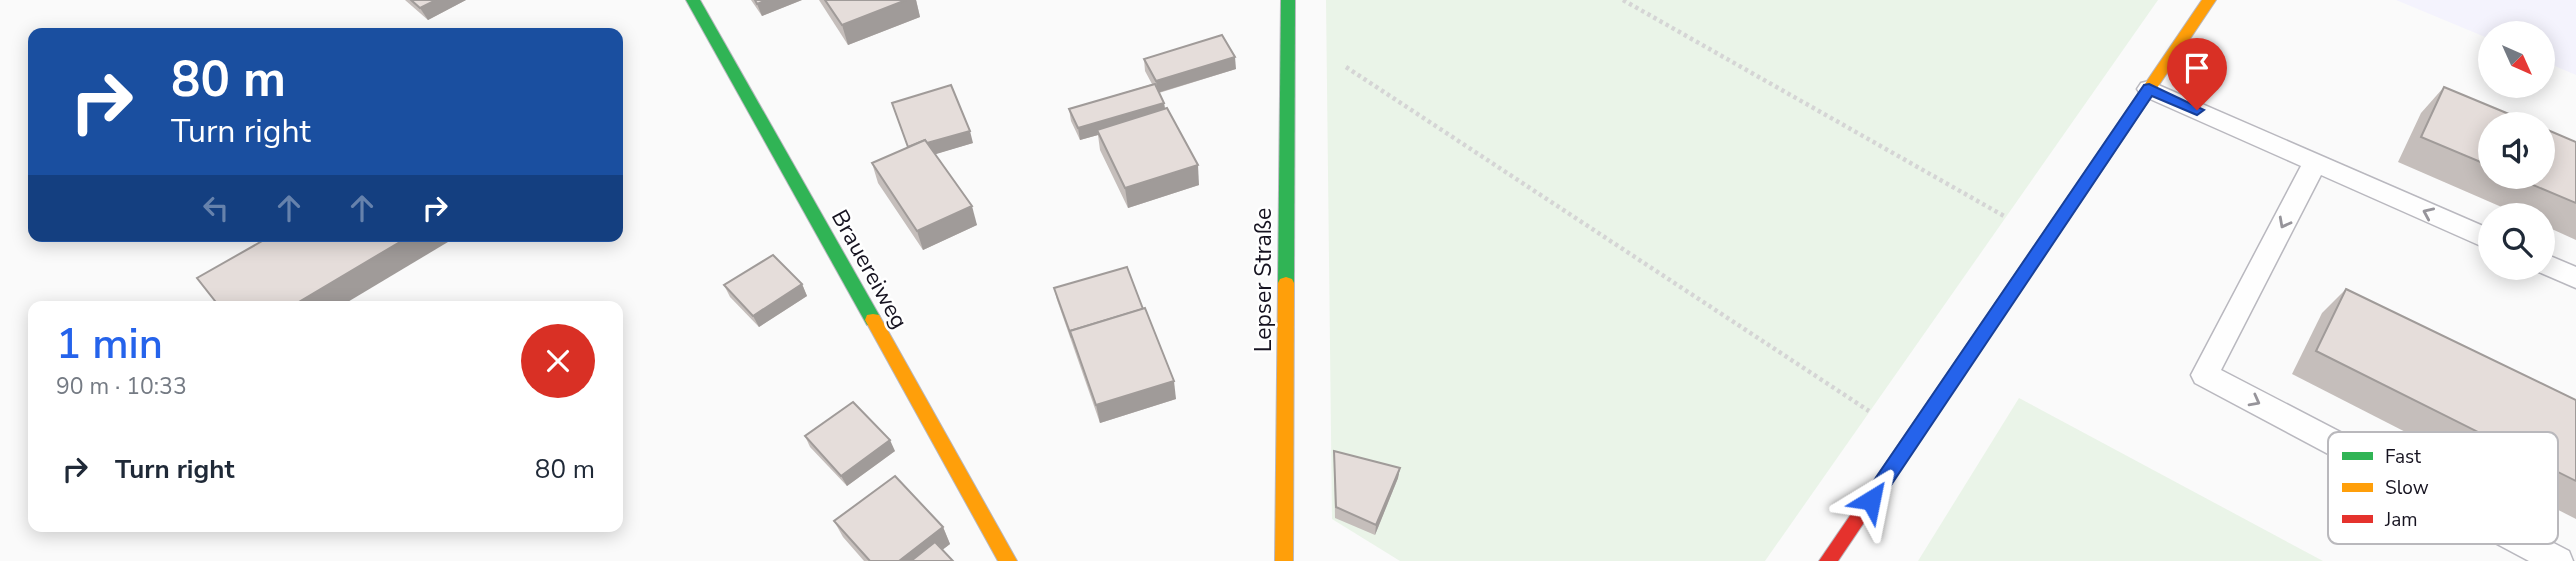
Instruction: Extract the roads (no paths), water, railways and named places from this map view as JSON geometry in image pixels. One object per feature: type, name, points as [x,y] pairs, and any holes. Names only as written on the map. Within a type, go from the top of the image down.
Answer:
[{"type":"street","name":"Brauereiweg","points":[[693,0],[1008,561]]},
{"type":"street","name":"Lepser Straße","points":[[1284,561],[1288,0]]},
{"type":"street","points":[[1828,561],[2209,0]]},
{"type":"lane","points":[[2149,89],[2478,235]]},
{"type":"lane","points":[[2315,163],[2205,375],[2328,440]]},
{"type":"lane","points":[[2555,268],[2576,278]]},
{"type":"lane","points":[[2526,544],[2558,561]]}]
